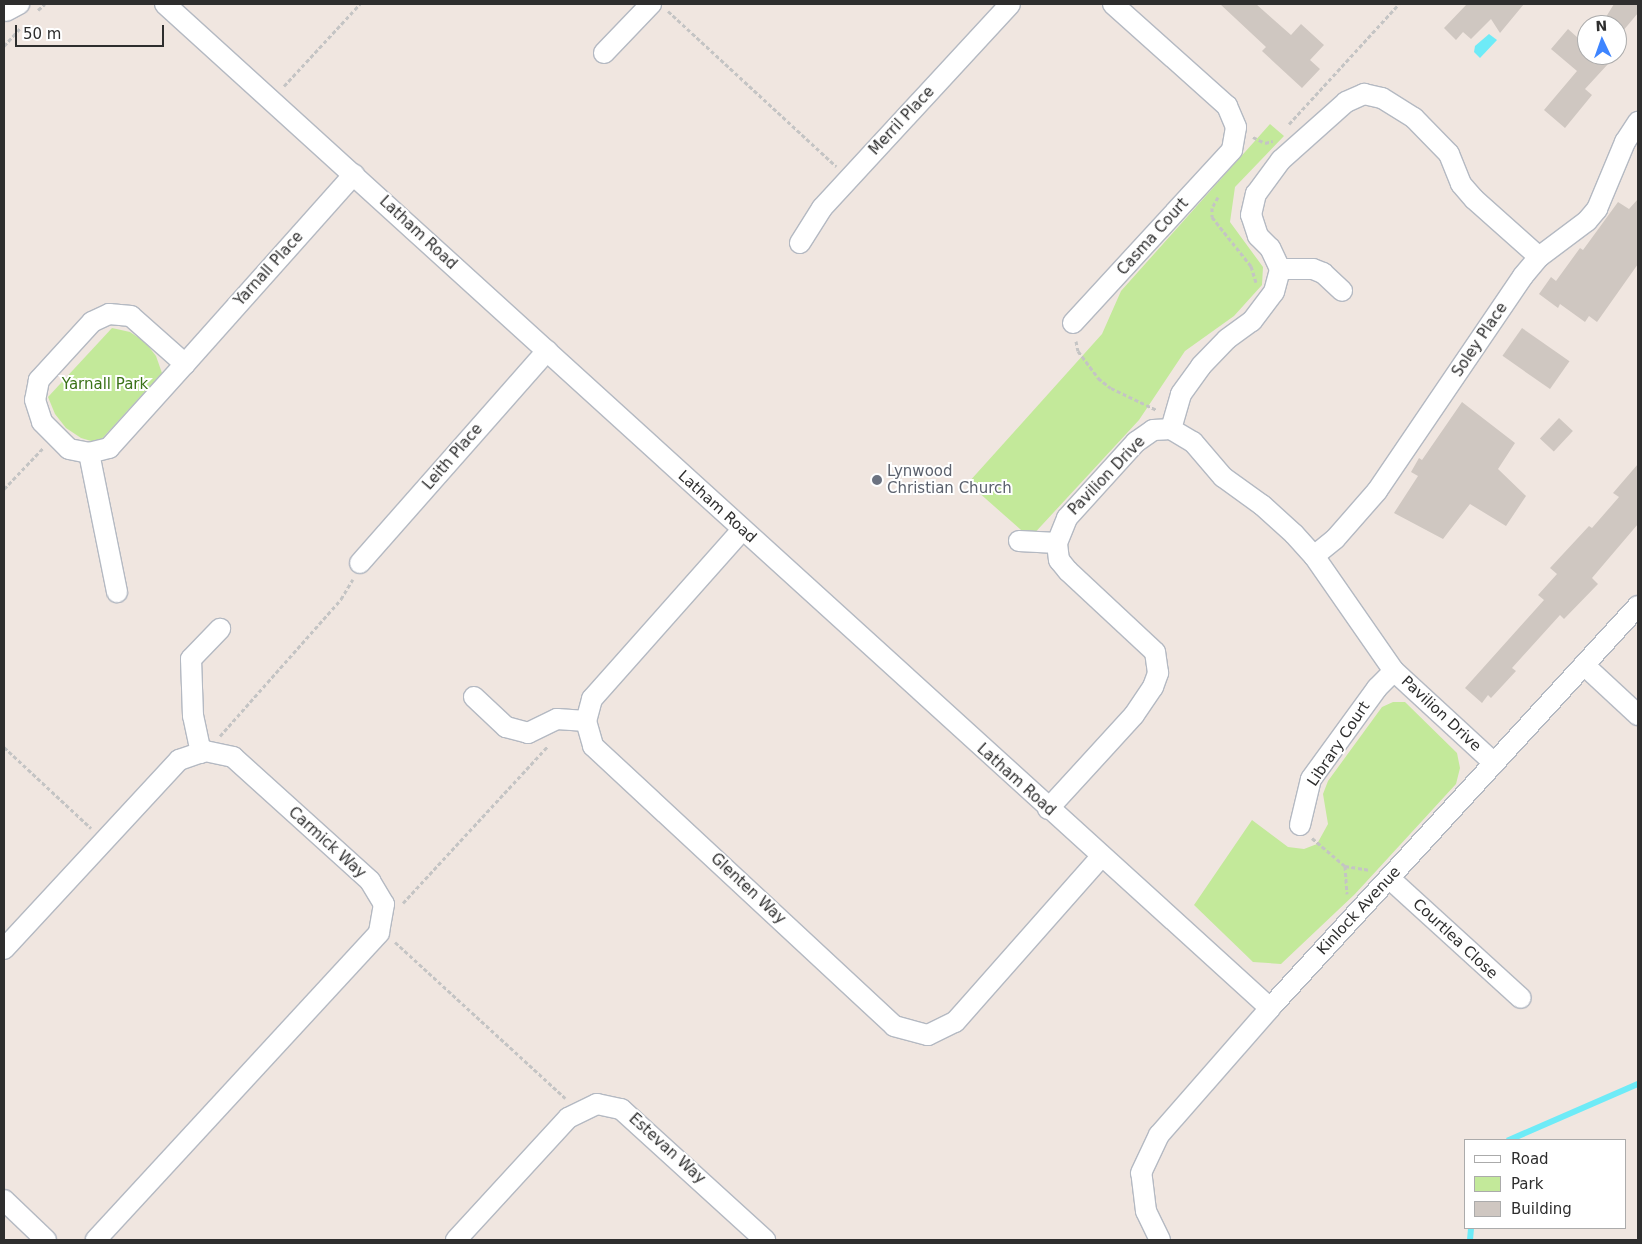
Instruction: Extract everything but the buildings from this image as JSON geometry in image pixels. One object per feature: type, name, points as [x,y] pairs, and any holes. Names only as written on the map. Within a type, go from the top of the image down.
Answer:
[{"type":"street","name":"Latham Road","points":[[165,4],[354,174],[1048,809],[1270,1008]]},
{"type":"street","points":[[604,53],[651,4]]},
{"type":"street","name":"Merril Place","points":[[800,243],[822,208],[1010,4]]},
{"type":"street","points":[[1113,4],[1228,106],[1236,127],[1233,142]]},
{"type":"street","points":[[1171,429],[1181,394],[1200,366],[1227,339],[1252,321],[1274,292],[1280,269],[1270,248],[1258,236],[1251,215],[1256,194],[1282,160],[1346,102],[1364,94],[1382,98],[1433,135],[1449,154],[1461,184],[1474,199],[1539,257]]},
{"type":"street","name":"Soley Place","points":[[1314,556],[1335,539],[1376,492],[1539,257],[1587,221],[1598,209],[1625,142],[1638,122]]},
{"type":"street","name":"Casma Court","points":[[1073,323],[1233,142]]},
{"type":"street","name":"Yarnall Place","points":[[89,453],[109,448],[354,174]]},
{"type":"street","points":[[1280,269],[1312,269],[1323,273],[1342,291]]},
{"type":"street","points":[[117,592],[89,453],[69,449],[42,422],[35,400],[39,380],[92,322],[109,314],[131,316],[185,364]]},
{"type":"street","name":"Leith Place","points":[[360,563],[546,351]]},
{"type":"street","name":"Pavilion Drive","points":[[1057,543],[1067,518],[1136,442],[1153,430],[1171,429],[1193,442],[1223,477],[1262,505],[1314,556],[1394,671],[1494,763]]},
{"type":"street","points":[[474,697],[506,727],[528,734],[556,719],[586,721],[592,699],[742,530]]},
{"type":"street","points":[[1019,541],[1057,543],[1059,560],[1068,571],[1142,637],[1155,652],[1158,663],[1153,687],[1134,715],[1048,809]]},
{"type":"street","name":"Kinlock Avenue","points":[[1160,1240],[1146,1211],[1141,1173],[1159,1135],[1270,1008],[1638,606]]},
{"type":"street","points":[[4,949],[179,760],[208,753],[193,716],[191,659],[220,629]]},
{"type":"street","points":[[1584,665],[1638,715]]},
{"type":"street","name":"Library Court","points":[[1300,825],[1311,779],[1377,688],[1394,671]]},
{"type":"street","name":"Glenten Way","points":[[586,721],[593,746],[894,1026],[928,1035],[955,1022],[1101,857]]},
{"type":"street","name":"Carmick Way","points":[[208,753],[233,757],[370,881],[384,904]]},
{"type":"street","name":"Courtlea Close","points":[[1389,878],[1521,998]]},
{"type":"street","points":[[96,1240],[379,934],[384,904]]},
{"type":"street","name":"Estevan Way","points":[[578,1111],[597,1104],[621,1109],[765,1240]]},
{"type":"street","points":[[456,1240],[578,1111]]},
{"type":"street","points":[[4,1200],[46,1240]]},
{"type":"path","points":[[272,100],[360,4]]},
{"type":"path","points":[[662,4],[849,179]]},
{"type":"path","points":[[1287,126],[1399,4]]},
{"type":"path","points":[[1233,142],[1265,143],[1274,141],[1280,134]]},
{"type":"path","points":[[1073,323],[1078,351],[1098,378],[1111,388],[1157,410]]},
{"type":"path","points":[[4,489],[56,436]]},
{"type":"path","points":[[208,753],[233,718],[342,599],[360,563]]},
{"type":"path","points":[[384,904],[398,906],[408,900],[550,744]]},
{"type":"path","points":[[4,747],[105,840]]},
{"type":"path","points":[[1300,825],[1345,866],[1348,892],[1345,900]]},
{"type":"path","points":[[379,934],[404,950],[578,1111]]},
{"type":"green space","points":[[1270,124],[1284,136],[1235,187],[1230,222],[1263,267],[1262,285],[1234,316],[1185,351],[1139,420],[1030,538],[968,483],[1102,334],[1121,291]]},
{"type":"green space","name":"Yarnall Park","points":[[112,328],[130,332],[145,342],[156,356],[162,373],[98,443],[81,438],[66,428],[55,414],[48,397]]},
{"type":"green space","points":[[1393,702],[1405,702],[1457,753],[1460,768],[1456,784],[1355,894],[1281,964],[1253,962],[1194,905],[1252,820],[1288,847],[1304,849],[1317,844],[1328,824],[1323,794],[1328,781],[1382,707]]},
{"type":"water","points":[[1489,34],[1497,40],[1480,58],[1474,52],[1475,46]]},
{"type":"waterway","points":[[1511,1139],[1638,1084]]},
{"type":"waterway","points":[[1470,1240],[1471,1229]]},
{"type":"place","name":"Lynwood Christian Church","points":[[877,480]]}]
